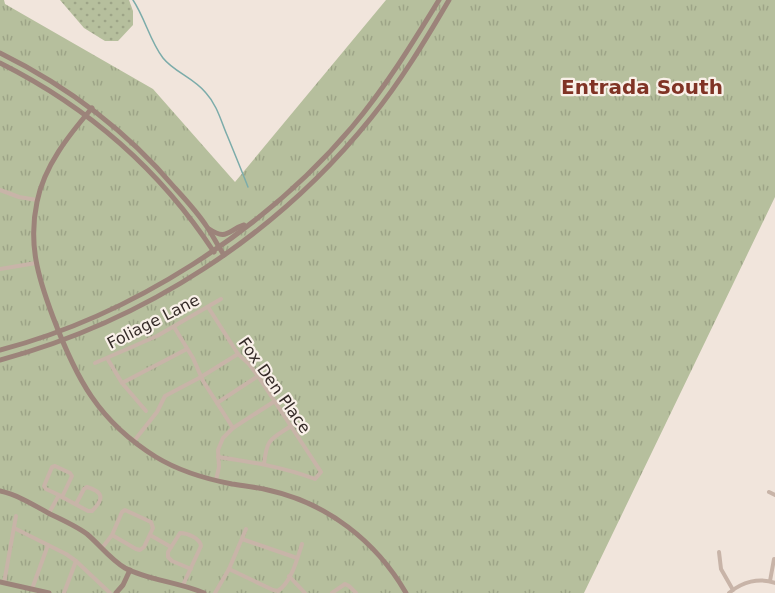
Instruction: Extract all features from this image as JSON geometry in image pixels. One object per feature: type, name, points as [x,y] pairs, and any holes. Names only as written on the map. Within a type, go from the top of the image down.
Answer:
[{"type":"street","points":[[0,350],[59,332],[125,303],[186,269],[216,249],[289,192],[351,128],[392,76],[439,0]]},
{"type":"street","points":[[0,360],[62,340],[145,303],[188,278],[252,235],[326,168],[380,107],[404,74],[449,0]]},
{"type":"street","points":[[0,53],[44,77],[92,108],[123,133],[143,152],[208,228],[215,233],[227,234],[250,223]]},
{"type":"street","points":[[0,63],[35,81],[120,142],[157,178],[221,257]]},
{"type":"street","points":[[92,108],[52,163],[37,200],[34,230],[39,278],[70,360],[90,395],[125,434],[173,466],[216,481],[285,494],[339,520],[375,550],[389,566],[406,593]]},
{"type":"street","points":[[0,190],[19,197],[37,200]]},
{"type":"street","points":[[208,228],[216,249]]},
{"type":"street","points":[[0,269],[36,263]]},
{"type":"street","name":"Foliage Lane","points":[[95,363],[174,327],[220,299]]},
{"type":"street","name":"Fox Den Place","points":[[208,307],[237,354],[258,376],[321,472],[315,480],[299,473],[264,464]]},
{"type":"street","points":[[174,327],[197,365],[201,377],[233,428]]},
{"type":"street","points":[[122,383],[188,349]]},
{"type":"street","points":[[134,441],[157,412],[165,396],[237,354]]},
{"type":"street","points":[[107,358],[122,383],[146,411]]},
{"type":"street","points":[[217,403],[258,376]]},
{"type":"street","points":[[216,481],[219,467],[218,450],[223,438],[233,428],[275,401]]},
{"type":"street","points":[[219,457],[264,464],[267,445],[275,436],[291,426]]},
{"type":"street","points":[[49,513],[60,496],[72,475],[55,466],[52,467],[44,486],[46,489],[60,496],[76,504],[92,511],[101,494],[87,487],[76,504]]},
{"type":"street","points":[[0,491],[82,530],[115,561],[130,570],[204,593]]},
{"type":"street","points":[[769,492],[775,495]]},
{"type":"street","points":[[101,548],[112,535],[125,510],[152,523],[153,528],[144,547],[138,550],[112,535]]},
{"type":"street","points":[[16,516],[2,582],[49,593]]},
{"type":"street","points":[[14,528],[76,561],[110,593]]},
{"type":"street","points":[[215,593],[229,569],[246,529]]},
{"type":"street","points":[[183,585],[191,569],[201,546],[200,541],[182,533],[178,535],[168,555],[170,559],[191,569]]},
{"type":"street","points":[[150,535],[171,547]]},
{"type":"street","points":[[242,539],[297,558]]},
{"type":"street","points":[[229,569],[278,591],[290,576],[302,544]]},
{"type":"street","points":[[32,589],[48,545]]},
{"type":"street","points":[[719,552],[721,569],[731,591],[754,581],[773,582],[774,559]]},
{"type":"street","points":[[64,593],[76,561]]},
{"type":"street","points":[[116,593],[123,585],[130,570]]},
{"type":"street","points":[[290,576],[302,592]]},
{"type":"street","points":[[332,593],[345,584],[356,593]]},
{"type":"green space","points":[[0,0],[4,0],[5,4],[153,89],[235,182],[386,0],[775,0],[775,197],[584,593],[0,593]]},
{"type":"green space","points":[[60,0],[129,0],[133,11],[133,25],[118,41],[105,41],[84,28]]},
{"type":"waterway","points":[[133,0],[163,58],[210,98],[248,187]]},
{"type":"district","name":"Entrada South","points":[[642,87]]}]
